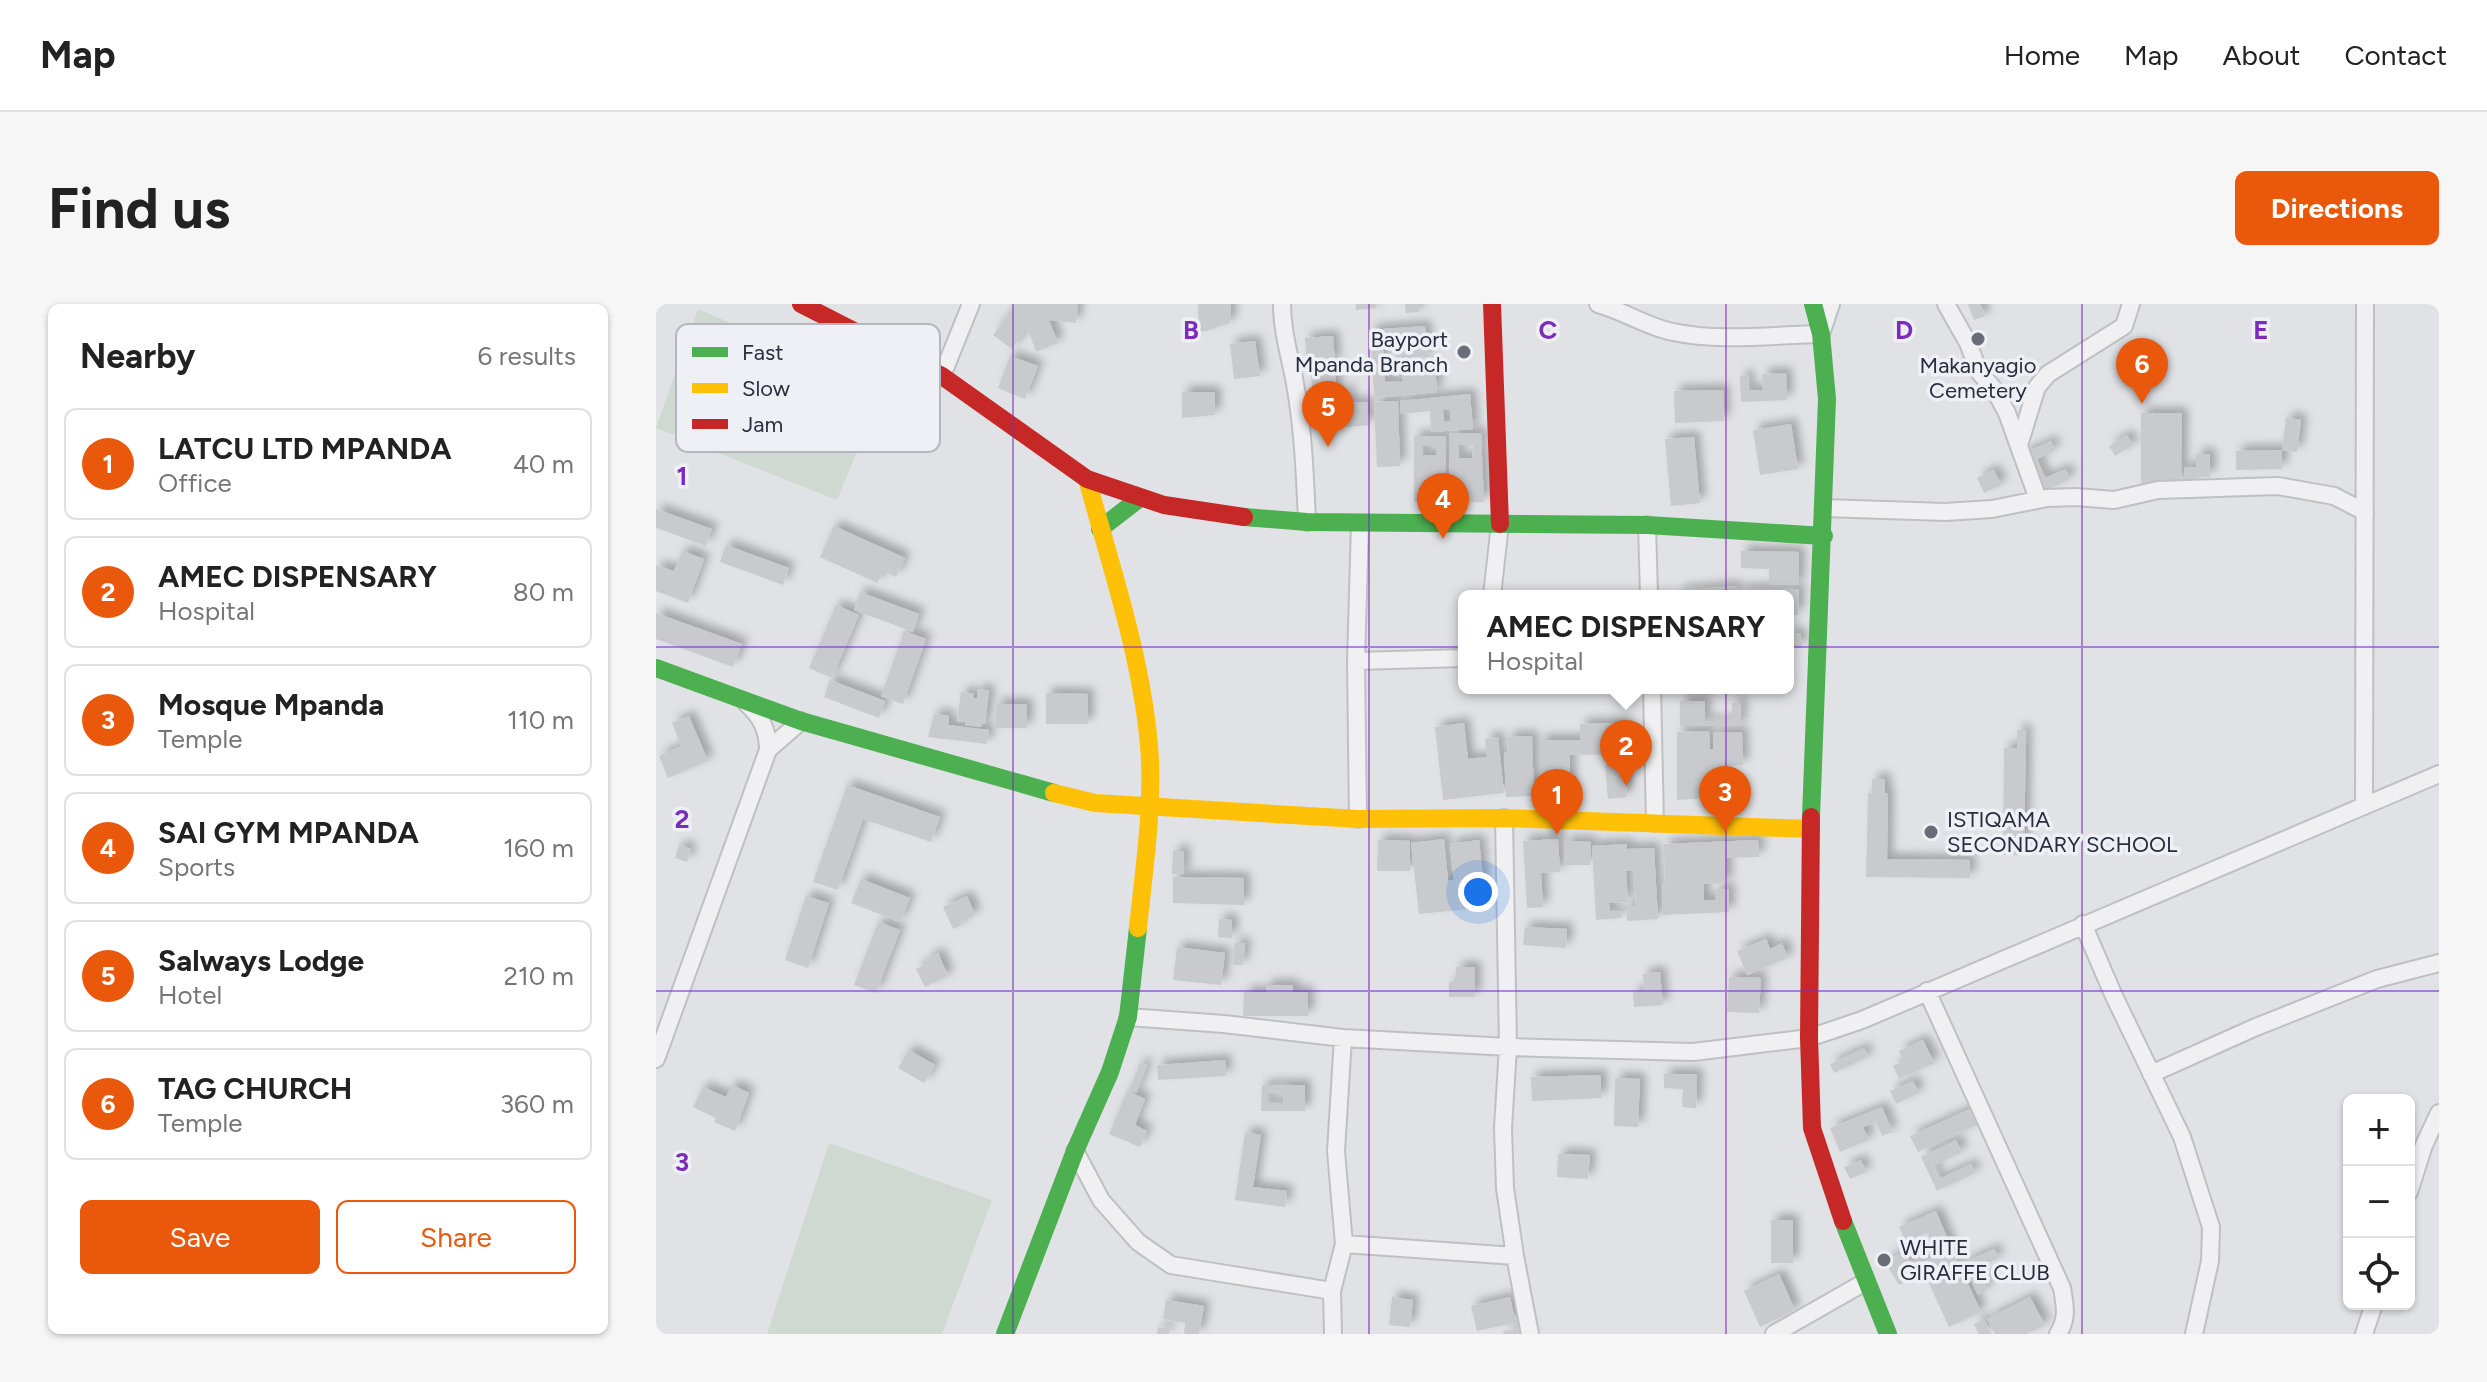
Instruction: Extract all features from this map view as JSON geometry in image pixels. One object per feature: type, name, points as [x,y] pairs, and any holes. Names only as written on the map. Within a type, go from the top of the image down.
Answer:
[{"type":"street","points":[[801,304],[840,324]]},
{"type":"street","points":[[971,304],[942,376],[1087,479],[1140,498],[1212,514],[1307,522],[1647,525],[1824,536]]},
{"type":"street","points":[[1282,304],[1285,342],[1294,379],[1304,455],[1307,522]]},
{"type":"street","points":[[1492,304],[1500,524],[1493,590]]},
{"type":"street","points":[[1598,304],[1670,332],[1695,335],[1821,334]]},
{"type":"street","points":[[1813,304],[1821,334],[1827,399],[1811,829],[1809,1038],[1812,1128],[1831,1192],[1888,1334]]},
{"type":"street","points":[[1821,334],[1831,304]]},
{"type":"street","points":[[1946,304],[1968,343],[1979,372],[2001,400],[2038,499]]},
{"type":"street","points":[[2019,445],[2037,387],[2057,367],[2124,326],[2131,304]]},
{"type":"street","points":[[2364,804],[2365,304]]},
{"type":"street","points":[[1005,1334],[1075,1151],[1110,1072],[1128,1017],[1134,978],[1149,808],[1149,748],[1140,675],[1087,479]]},
{"type":"street","points":[[1824,508],[1945,512],[2002,508],[2038,499],[2076,497],[2114,500],[2158,490],[2278,486],[2325,493],[2365,512]]},
{"type":"street","points":[[1100,529],[1140,498]]},
{"type":"street","points":[[1358,819],[1356,661],[1360,524]]},
{"type":"street","points":[[1647,525],[1649,590]]},
{"type":"street","points":[[1356,661],[1458,658]]},
{"type":"street","points":[[656,668],[801,721],[1095,803],[1358,819],[1504,818],[1811,829]]},
{"type":"street","points":[[1652,694],[1655,823]]},
{"type":"street","points":[[656,1059],[768,750],[764,724],[745,702]]},
{"type":"street","points":[[768,750],[801,721]]},
{"type":"street","points":[[1128,1017],[1343,1038],[1508,1047],[1693,1052],[1809,1038],[1862,1020],[2439,774]]},
{"type":"street","points":[[1504,818],[1508,1047],[1503,1128],[1505,1188],[1530,1334]]},
{"type":"street","points":[[2083,924],[2182,1137],[2211,1227],[2210,1261],[2194,1334]]},
{"type":"street","points":[[2151,1074],[2256,1027],[2377,979],[2439,963]]},
{"type":"street","points":[[1927,991],[2062,1288],[2066,1313],[2058,1334]]},
{"type":"street","points":[[1333,1334],[1332,1291],[1344,1244],[1336,1151],[1343,1038]]},
{"type":"street","points":[[2415,1173],[2439,1113]]},
{"type":"street","points":[[1075,1151],[1101,1200],[1138,1242],[1171,1265],[1332,1291]]},
{"type":"street","points":[[1344,1244],[1515,1256]]},
{"type":"street","points":[[1774,1334],[1865,1282]]},
{"type":"street","points":[[2364,1334],[2372,1310]]},
{"type":"shaded area","points":[[698,309],[733,324],[693,324]]},
{"type":"shaded area","points":[[676,371],[676,436],[656,428]]},
{"type":"shaded area","points":[[716,452],[857,452],[837,500]]},
{"type":"shaded area","points":[[829,1143],[992,1200],[942,1334],[767,1334]]},
{"type":"building","points":[[1016,304],[1078,304],[1076,323],[1049,320],[1058,343],[1036,352],[1027,328],[1012,349],[993,335]]},
{"type":"building","points":[[1198,304],[1231,304],[1230,323],[1199,333]]},
{"type":"building","points":[[1356,304],[1376,304],[1376,308],[1356,310]]},
{"type":"building","points":[[1405,304],[1418,304],[1419,312],[1406,313]]},
{"type":"building","points":[[1968,304],[1980,304],[1985,316],[1974,320]]},
{"type":"building","points":[[1425,326],[1428,357],[1396,360],[1395,344],[1383,345],[1384,364],[1372,365],[1370,330]]},
{"type":"building","points":[[1333,336],[1335,364],[1307,366],[1305,338]]},
{"type":"building","points":[[1255,341],[1260,376],[1234,379],[1230,344]]},
{"type":"building","points":[[1010,356],[1038,366],[1025,399],[998,388]]},
{"type":"building","points":[[1435,365],[1437,392],[1375,398],[1372,370],[1384,369],[1385,382],[1403,381],[1402,368]]},
{"type":"building","points":[[1335,372],[1339,422],[1322,427],[1315,424],[1311,374]]},
{"type":"building","points":[[1786,373],[1787,400],[1741,402],[1740,376],[1748,375],[1749,391],[1763,390],[1762,374]]},
{"type":"building","points":[[1343,390],[1349,390],[1350,403],[1367,402],[1369,425],[1346,427]]},
{"type":"building","points":[[1723,390],[1724,421],[1675,423],[1674,391]]},
{"type":"building","points":[[1182,392],[1215,392],[1215,415],[1182,418]]},
{"type":"building","points":[[1470,394],[1473,429],[1431,432],[1430,411],[1401,414],[1400,401]],"holes":[[[1443,410],[1450,410],[1451,421],[1444,422]]]},
{"type":"building","points":[[1398,401],[1400,466],[1377,467],[1374,402]]},
{"type":"building","points":[[2141,413],[2182,413],[2181,483],[2141,483]]},
{"type":"building","points":[[2286,418],[2301,420],[2297,452],[2282,450]]},
{"type":"building","points":[[1791,424],[1798,469],[1760,475],[1753,430]]},
{"type":"building","points":[[1450,433],[1481,433],[1484,502],[1449,502]],"holes":[[[1459,445],[1473,445],[1472,458],[1459,458]]]},
{"type":"building","points":[[2127,435],[2133,445],[2115,456],[2109,446]]},
{"type":"building","points":[[1414,436],[1446,436],[1445,502],[1414,502]],"holes":[[[1423,446],[1436,446],[1436,455],[1422,455]]]},
{"type":"building","points":[[1694,437],[1700,503],[1671,506],[1665,439]]},
{"type":"building","points":[[2051,441],[2055,450],[2037,459],[2045,478],[2066,469],[2070,479],[2041,493],[2022,454]]},
{"type":"building","points":[[2282,450],[2282,469],[2236,470],[2236,451]]},
{"type":"building","points":[[2196,454],[2210,454],[2210,477],[2196,477],[2196,482],[2184,482],[2184,467],[2196,467]]},
{"type":"building","points":[[1994,470],[2001,485],[1984,493],[1977,478]]},
{"type":"building","points":[[656,509],[712,529],[706,546],[656,528]]},
{"type":"building","points":[[834,526],[905,558],[896,577],[883,571],[877,583],[820,557]]},
{"type":"building","points":[[726,545],[789,568],[783,585],[720,562]]},
{"type":"building","points":[[682,551],[704,559],[688,603],[656,591],[656,565],[674,571]]},
{"type":"building","points":[[1741,551],[1799,552],[1799,585],[1769,584],[1769,569],[1741,568]]},
{"type":"building","points":[[1736,586],[1736,590],[1690,590]]},
{"type":"building","points":[[1799,589],[1798,615],[1794,615],[1794,590],[1740,590]]},
{"type":"building","points":[[860,592],[919,614],[913,632],[854,610]]},
{"type":"building","points":[[836,605],[859,615],[832,678],[809,668]]},
{"type":"building","points":[[656,613],[742,644],[733,667],[656,639]]},
{"type":"building","points":[[904,631],[926,639],[903,704],[881,696]]},
{"type":"building","points":[[1800,633],[1802,647],[1794,648],[1794,634]]},
{"type":"building","points":[[830,680],[885,701],[879,718],[824,697]]},
{"type":"building","points":[[978,689],[989,691],[985,724],[981,727],[957,721],[961,692],[974,694],[973,698],[977,698]]},
{"type":"building","points":[[1046,693],[1088,694],[1088,724],[1046,724]]},
{"type":"building","points":[[1680,701],[1705,701],[1705,721],[1732,721],[1732,703],[1741,703],[1741,726],[1680,726]]},
{"type":"building","points":[[996,704],[1027,704],[1027,728],[995,728]]},
{"type":"building","points":[[934,714],[949,716],[948,725],[989,730],[987,744],[928,737]]},
{"type":"building","points":[[689,716],[708,761],[668,778],[659,756],[681,746],[672,723]]},
{"type":"building","points":[[1464,723],[1468,759],[1487,757],[1485,739],[1498,737],[1504,793],[1443,800],[1435,727]]},
{"type":"building","points":[[1625,723],[1625,754],[1570,755],[1570,795],[1540,795],[1540,740],[1580,740],[1580,724]]},
{"type":"building","points":[[2017,730],[2026,730],[2024,855],[2003,855],[2004,748],[2017,748]]},
{"type":"building","points":[[1709,731],[1710,749],[1713,749],[1713,733],[1742,732],[1743,765],[1717,767],[1717,784],[1739,783],[1739,786],[1723,787],[1723,797],[1677,800],[1677,732]]},
{"type":"building","points":[[1532,736],[1534,796],[1506,797],[1504,753],[1508,752],[1507,737]]},
{"type":"building","points":[[1624,764],[1627,797],[1608,799],[1605,765]]},
{"type":"building","points":[[1872,779],[1885,779],[1885,793],[1888,793],[1887,859],[1970,860],[1970,878],[1866,877],[1868,793],[1872,793]]},
{"type":"building","points":[[847,785],[940,817],[931,842],[863,819],[838,890],[813,882]]},
{"type":"building","points":[[1444,839],[1448,880],[1454,880],[1450,844],[1479,840],[1486,907],[1419,914],[1411,843]]},
{"type":"building","points":[[1558,839],[1560,872],[1541,873],[1543,907],[1527,908],[1523,841]]},
{"type":"building","points":[[1378,840],[1410,841],[1410,871],[1377,871]]},
{"type":"building","points":[[1758,840],[1759,857],[1726,858],[1727,883],[1704,884],[1704,900],[1716,900],[1715,889],[1729,889],[1729,912],[1663,915],[1664,844]]},
{"type":"building","points":[[1565,841],[1591,842],[1590,865],[1564,865]]},
{"type":"building","points":[[1627,844],[1627,849],[1654,848],[1658,919],[1627,921],[1626,906],[1636,906],[1634,870],[1626,871],[1628,902],[1609,903],[1610,912],[1621,911],[1621,918],[1596,920],[1592,846]]},
{"type":"building","points":[[679,845],[691,849],[687,862],[675,858]]},
{"type":"building","points":[[1173,851],[1184,851],[1184,874],[1172,874]]},
{"type":"building","points":[[1173,877],[1244,878],[1244,905],[1173,903]]},
{"type":"building","points":[[861,879],[910,898],[900,922],[851,903]]},
{"type":"building","points":[[806,896],[829,903],[808,968],[785,960]]},
{"type":"building","points":[[967,896],[975,915],[953,929],[943,907]]},
{"type":"building","points":[[1219,919],[1232,920],[1232,938],[1218,937]]},
{"type":"building","points":[[878,922],[900,930],[876,993],[854,985]]},
{"type":"building","points":[[1525,927],[1567,929],[1566,948],[1523,945]]},
{"type":"building","points":[[1766,939],[1770,949],[1782,943],[1788,958],[1747,975],[1737,951]]},
{"type":"building","points":[[1234,943],[1245,943],[1243,965],[1233,965]]},
{"type":"building","points":[[1177,947],[1225,953],[1221,985],[1173,980]]},
{"type":"building","points":[[938,953],[948,976],[925,987],[916,969]]},
{"type":"building","points":[[1456,967],[1475,967],[1475,997],[1449,997],[1449,982],[1456,982]]},
{"type":"building","points":[[1660,972],[1663,1005],[1634,1007],[1633,992],[1644,991],[1643,974]]},
{"type":"building","points":[[1729,977],[1761,978],[1759,1013],[1727,1012]]},
{"type":"building","points":[[1266,985],[1293,985],[1293,992],[1308,992],[1308,1016],[1243,1016],[1244,992],[1266,992]]},
{"type":"building","points":[[1923,1040],[1934,1063],[1899,1079],[1893,1066],[1904,1061],[1899,1051]]},
{"type":"building","points":[[1864,1048],[1868,1057],[1834,1073],[1830,1064]]},
{"type":"building","points":[[909,1050],[935,1065],[924,1083],[898,1068]]},
{"type":"building","points":[[1225,1060],[1226,1076],[1158,1080],[1157,1065]]},
{"type":"building","points":[[1140,1063],[1147,1065],[1136,1093],[1129,1090]]},
{"type":"building","points":[[1664,1074],[1697,1074],[1696,1108],[1682,1107],[1683,1089],[1664,1088]]},
{"type":"building","points":[[1601,1075],[1601,1098],[1532,1101],[1531,1077]]},
{"type":"building","points":[[1615,1078],[1640,1079],[1638,1127],[1614,1126]]},
{"type":"building","points":[[1913,1081],[1919,1093],[1896,1104],[1890,1091]]},
{"type":"building","points":[[732,1085],[749,1093],[735,1131],[714,1122],[716,1118],[693,1107],[703,1087],[726,1097]]},
{"type":"building","points":[[1262,1085],[1305,1085],[1305,1111],[1261,1111]],"holes":[[[1268,1092],[1283,1093],[1283,1103],[1268,1103]]]},
{"type":"building","points":[[1127,1091],[1145,1099],[1135,1125],[1147,1131],[1140,1147],[1109,1134]]},
{"type":"building","points":[[1882,1107],[1892,1132],[1882,1136],[1876,1122],[1863,1127],[1869,1140],[1840,1152],[1830,1128]]},
{"type":"building","points":[[1972,1108],[1979,1124],[1918,1152],[1910,1136]]},
{"type":"building","points":[[1245,1132],[1261,1135],[1253,1187],[1287,1191],[1285,1207],[1235,1200]]},
{"type":"building","points":[[1956,1140],[1962,1152],[1933,1166],[1939,1179],[1971,1164],[1975,1173],[1937,1191],[1921,1157]]},
{"type":"building","points":[[1558,1154],[1590,1155],[1588,1179],[1557,1177]]},
{"type":"building","points":[[1861,1160],[1866,1172],[1850,1179],[1844,1167]]},
{"type":"building","points":[[1936,1211],[1957,1261],[1917,1278],[1912,1266],[1937,1255],[1927,1233],[1906,1242],[1899,1227]]},
{"type":"building","points":[[1771,1220],[1793,1220],[1793,1263],[1771,1263]]},
{"type":"building","points":[[1994,1249],[1999,1258],[1977,1268],[1987,1290],[1978,1295],[1963,1263]]},
{"type":"building","points":[[1904,1251],[1912,1265],[1898,1272],[1904,1282],[1899,1285],[1885,1262]]},
{"type":"building","points":[[1959,1264],[1981,1312],[1949,1327],[1927,1279]]},
{"type":"building","points":[[1779,1274],[1795,1310],[1760,1327],[1744,1291]]},
{"type":"building","points":[[1392,1297],[1413,1300],[1410,1327],[1389,1325]]},
{"type":"building","points":[[1510,1297],[1514,1316],[1522,1314],[1527,1334],[1504,1334],[1503,1331],[1514,1329],[1513,1323],[1477,1331],[1471,1306]]},
{"type":"building","points":[[2030,1297],[2045,1325],[2027,1334],[1995,1334],[1987,1319]]},
{"type":"building","points":[[1166,1300],[1204,1306],[1199,1334],[1184,1334],[1185,1323],[1163,1319]]},
{"type":"building","points":[[1984,1319],[1991,1334],[1979,1334],[1974,1324]]},
{"type":"building","points":[[1158,1327],[1169,1329],[1169,1334],[1157,1334]]},
{"type":"traffic: fast","points":[[1811,817],[1827,399],[1821,334],[1813,304]]},
{"type":"traffic: fast","points":[[1100,529],[1140,498]]},
{"type":"traffic: fast","points":[[1244,517],[1307,522],[1647,525],[1824,536]]},
{"type":"traffic: fast","points":[[656,668],[801,721],[1054,793]]},
{"type":"traffic: fast","points":[[1005,1334],[1075,1151],[1110,1072],[1128,1017],[1138,928]]},
{"type":"traffic: fast","points":[[1843,1221],[1888,1334]]},
{"type":"traffic: slow","points":[[1087,479],[1132,644],[1149,745],[1149,814],[1138,928]]},
{"type":"traffic: slow","points":[[1054,793],[1095,803],[1358,819],[1504,818],[1811,829]]},
{"type":"traffic: jam","points":[[801,304],[840,324]]},
{"type":"traffic: jam","points":[[1492,304],[1500,524]]},
{"type":"traffic: jam","points":[[940,375],[1087,479],[1164,505],[1244,517]]},
{"type":"traffic: jam","points":[[1811,817],[1809,1038],[1812,1128],[1843,1221]]},
{"type":"place","name":"Makanyagio Cemetery","points":[[1978,339]]},
{"type":"place","name":"Bayport Mpanda Branch","points":[[1464,352]]},
{"type":"place","name":"TAG CHURCH","points":[[2142,404]]},
{"type":"place","name":"Salways Lodge","points":[[1328,447]]},
{"type":"place","name":"SAI GYM MPANDA","points":[[1443,539]]},
{"type":"place","name":"AMEC DISPENSARY","points":[[1626,786]]},
{"type":"place","name":"Mosque Mpanda","points":[[1725,832]]},
{"type":"place","name":"ISTIQAMA SECONDARY SCHOOL","points":[[1931,832]]},
{"type":"place","name":"LATCU LTD MPANDA","points":[[1557,835]]},
{"type":"place","name":"WHITE GIRAFFE CLUB","points":[[1884,1260]]}]
